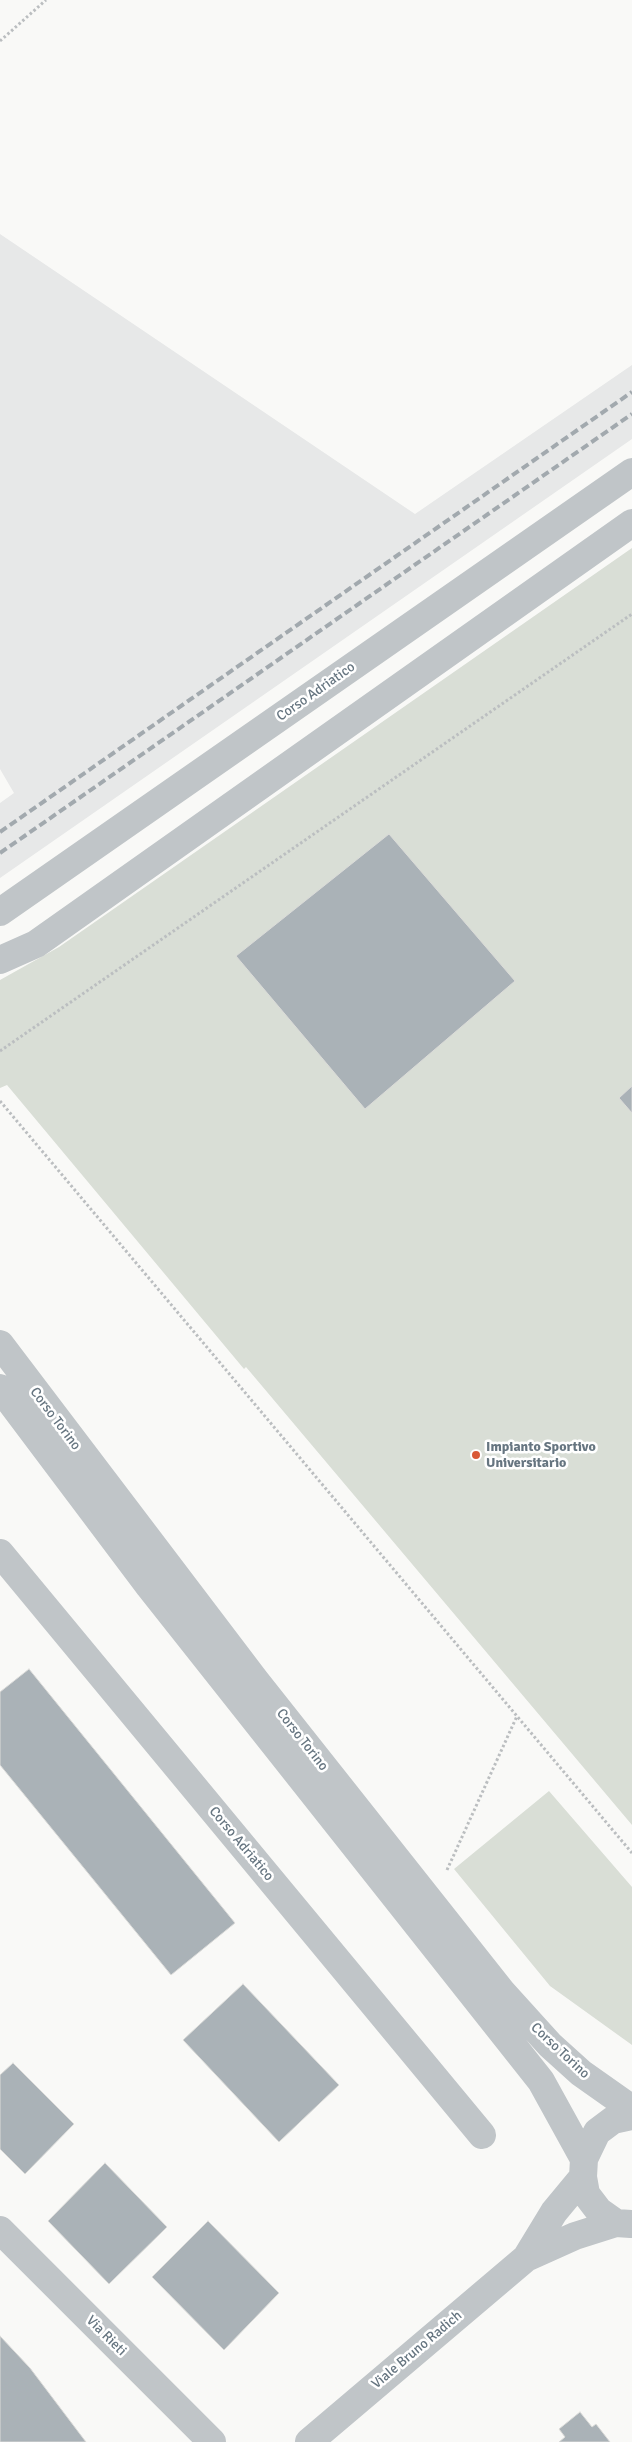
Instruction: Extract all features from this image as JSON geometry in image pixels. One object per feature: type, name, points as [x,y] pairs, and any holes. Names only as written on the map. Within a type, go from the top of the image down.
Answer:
[{"type":"street","name":"Corso Adriatico","points":[[0,912],[632,472]]},
{"type":"street","points":[[0,960],[36,944],[530,593],[632,523]]},
{"type":"street","points":[[512,554],[530,593]]},
{"type":"street","name":"Corso Torino","points":[[0,1344],[255,1680],[502,1992],[550,2045],[581,2073],[632,2109]]},
{"type":"street","name":"Corso Torino","points":[[0,1388],[149,1586],[541,2080],[583,2168],[586,2194],[599,2211],[624,2224]]},
{"type":"street","name":"Corso Adriatico","points":[[0,1553],[482,2136]]},
{"type":"street","name":"Viale Bruno Radich","points":[[526,2258],[583,2168],[597,2132],[613,2120],[632,2116]]},
{"type":"street","name":"Viale Bruno Radich","points":[[309,2442],[526,2258],[575,2236],[624,2224]]},
{"type":"street","name":"Via Rieti","points":[[0,2230],[212,2442]]},
{"type":"path","points":[[0,41],[46,0]]},
{"type":"path","points":[[0,1051],[632,614]]},
{"type":"path","points":[[0,1101],[632,1853]]},
{"type":"path","points":[[443,1879],[517,1716]]},
{"type":"shaded area","points":[[0,234],[415,514],[632,365],[632,439],[0,878],[0,803],[14,793],[0,769]]},
{"type":"shaded area","name":"Impianto Sportivo Universitario","points":[[632,548],[632,1825],[246,1367],[244,1369],[7,1085],[0,1088],[0,980],[59,947]]},
{"type":"shaded area","points":[[549,1791],[632,1887],[632,2045],[550,1986],[454,1869]]},
{"type":"building","points":[[389,834],[515,981],[365,1109],[236,956]]},
{"type":"building","points":[[632,1086],[632,1113],[619,1098]]},
{"type":"building","points":[[29,1669],[235,1923],[171,1975],[0,1765],[0,1692]]},
{"type":"building","points":[[243,1984],[339,2085],[279,2142],[183,2040]]},
{"type":"building","points":[[13,2063],[74,2124],[25,2174],[0,2149],[0,2075]]},
{"type":"building","points":[[105,2163],[167,2227],[109,2284],[48,2221]]},
{"type":"building","points":[[208,2221],[279,2293],[224,2350],[152,2277]]},
{"type":"building","points":[[0,2336],[30,2368],[86,2442],[0,2442]]},
{"type":"building","points":[[580,2412],[592,2427],[596,2424],[610,2442],[559,2442],[565,2437],[559,2429]]},
{"type":"railway","points":[[0,832],[632,392]]},
{"type":"railway","points":[[0,853],[632,414]]},
{"type":"place","name":"Impianto Sportivo Universitario","points":[[476,1455]]}]
